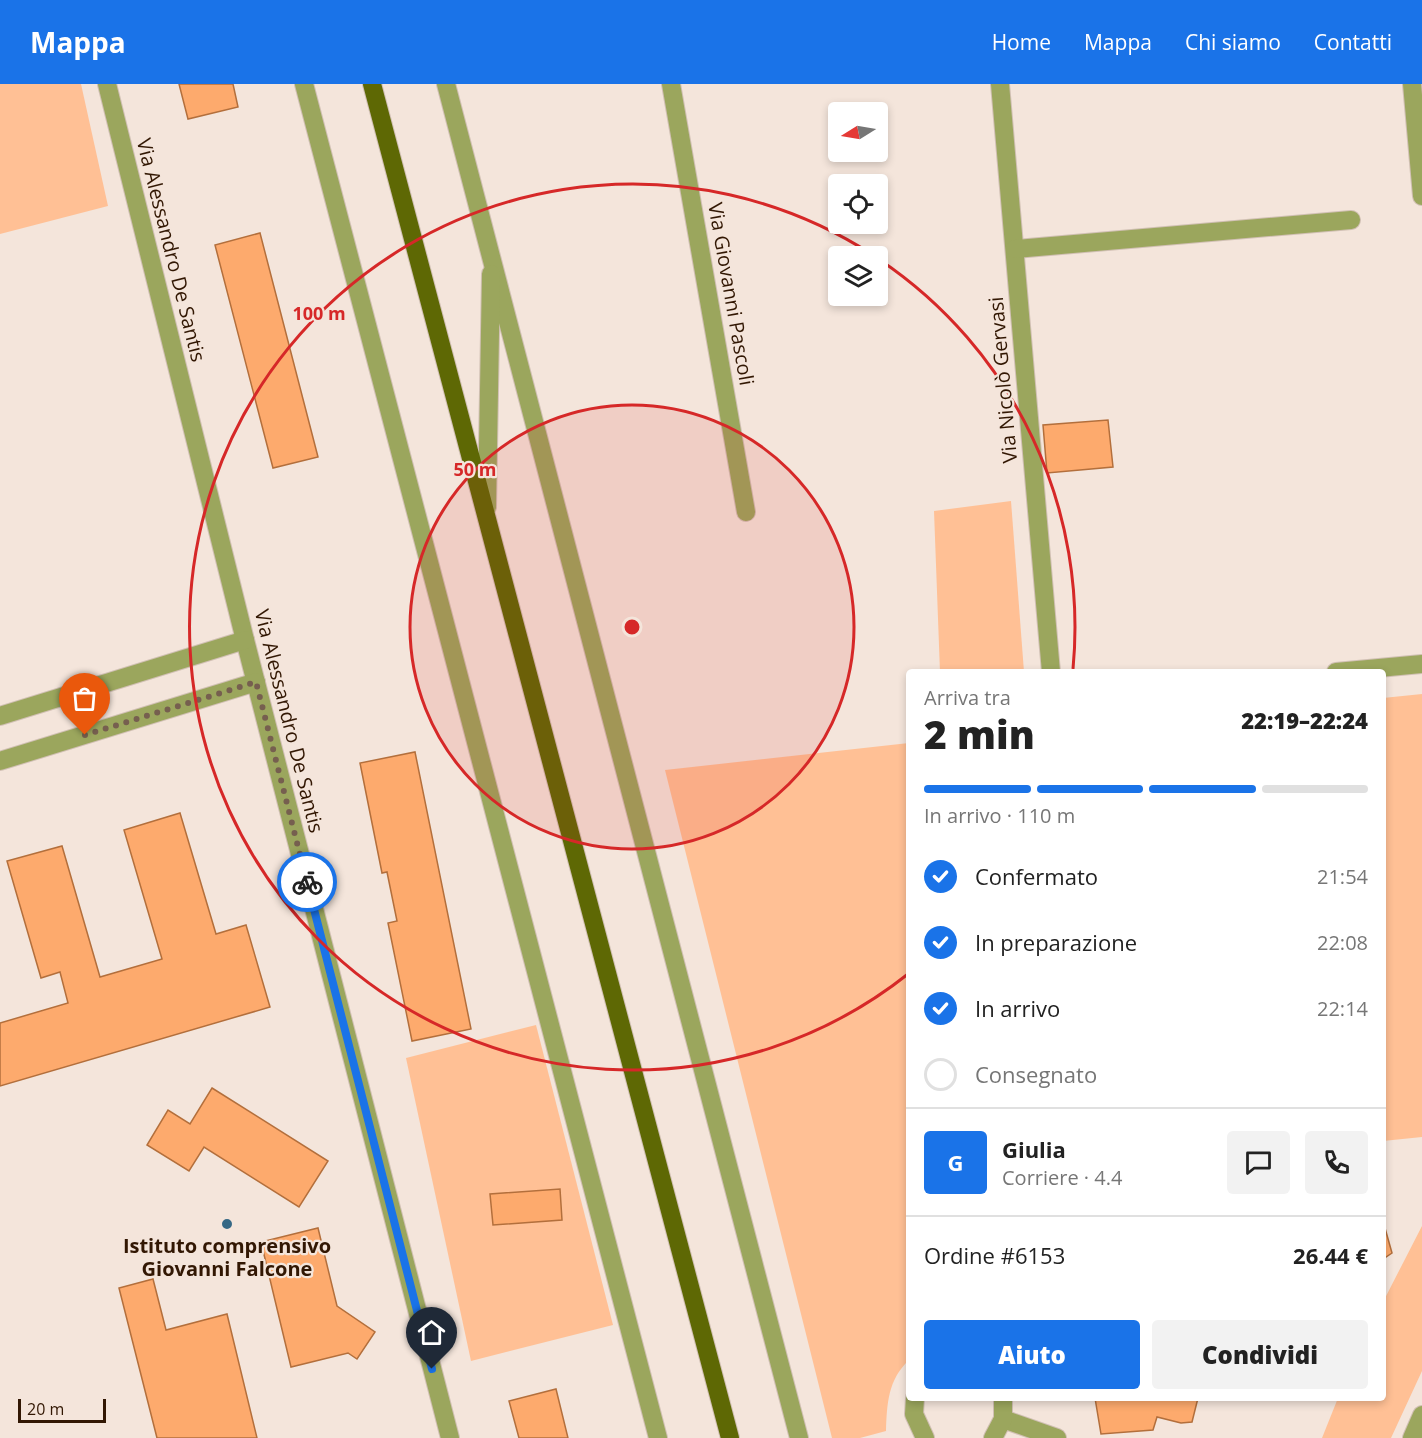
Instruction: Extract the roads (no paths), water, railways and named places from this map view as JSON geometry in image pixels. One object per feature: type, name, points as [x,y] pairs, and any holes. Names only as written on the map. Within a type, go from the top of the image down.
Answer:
[{"type":"main road","points":[[372,84],[730,1438]]},
{"type":"street","name":"Via Alessandro De Santis","points":[[107,84],[245,640],[450,1438]]},
{"type":"street","points":[[304,84],[658,1438]]},
{"type":"street","points":[[446,84],[799,1438]]},
{"type":"street","name":"Via Giovanni Pascoli","points":[[671,84],[746,512]]},
{"type":"street","name":"Via Nicolò Gervasi","points":[[1000,84],[1051,669]]},
{"type":"street","points":[[1412,84],[1421,196]]},
{"type":"street","points":[[1015,249],[1351,220]]},
{"type":"street","points":[[486,512],[491,251]]},
{"type":"street","points":[[0,716],[245,640]]},
{"type":"street","points":[[1368,669],[1422,664]]},
{"type":"street","points":[[0,761],[256,682]]},
{"type":"street","points":[[915,1401],[914,1414],[925,1438]]},
{"type":"street","points":[[993,1438],[1003,1419],[1003,1401]]},
{"type":"street","points":[[1412,1438],[1422,1415]]},
{"type":"street","points":[[1003,1419],[1057,1438]]},
{"type":"place","name":"Istituto comprensivo Giovanni Falcone","points":[[227,1224]]}]
